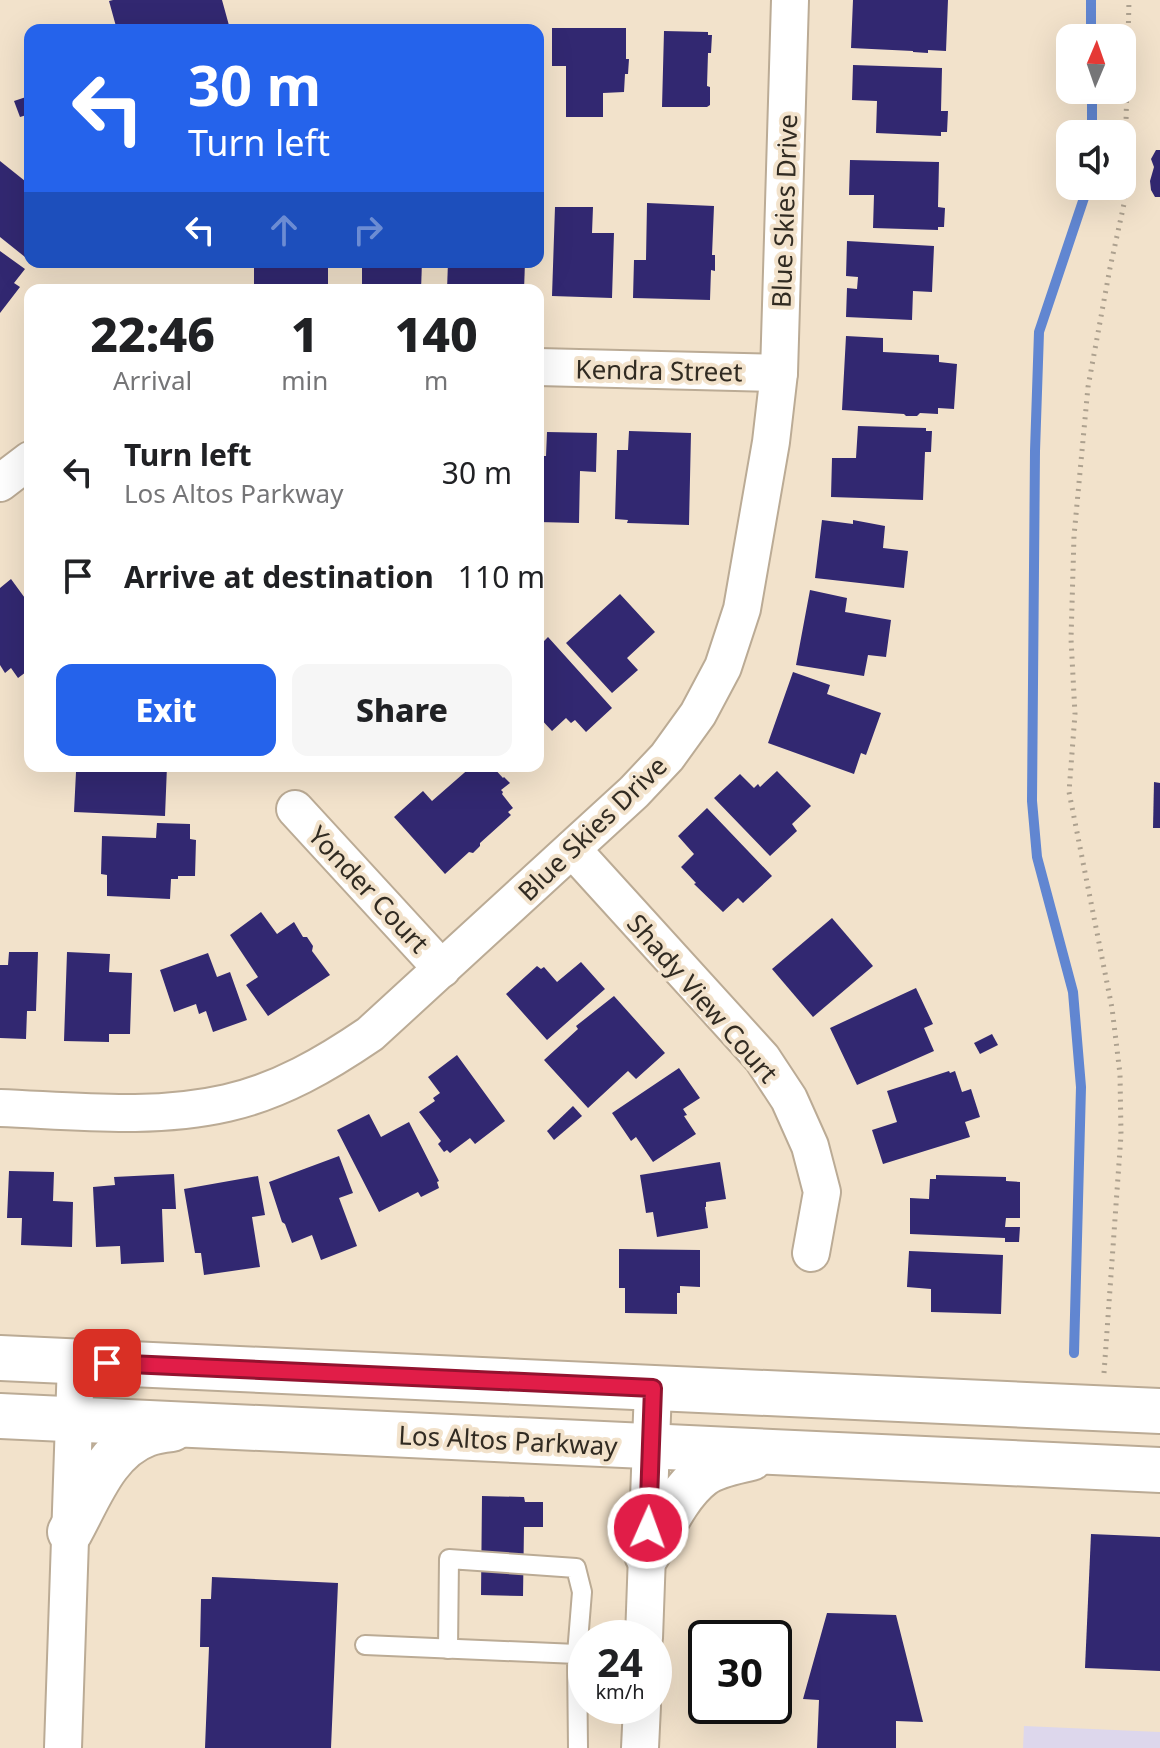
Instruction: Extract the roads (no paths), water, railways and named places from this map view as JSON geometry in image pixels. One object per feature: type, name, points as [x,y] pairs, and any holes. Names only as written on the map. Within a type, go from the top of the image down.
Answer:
[{"type":"main road","points":[[0,1358],[1160,1411]]},
{"type":"main road","name":"Los Altos Parkway","points":[[0,1416],[1160,1470]]},
{"type":"main road","points":[[70,1532],[105,1467],[124,1447],[147,1434],[187,1425]]},
{"type":"main road","points":[[647,1555],[685,1492],[704,1474],[728,1464],[775,1452]]},
{"type":"street","name":"Blue Skies Drive","points":[[0,1108],[171,1112],[227,1103],[275,1088],[325,1064],[370,1034],[634,792],[667,757],[698,714],[723,667],[742,609],[771,442],[779,373],[790,0]]},
{"type":"street","name":"Kendra Street","points":[[544,367],[779,373]]},
{"type":"street","points":[[0,483],[24,465]]},
{"type":"street","name":"Yonder Court","points":[[295,809],[442,969]]},
{"type":"street","name":"Shady View Court","points":[[572,849],[762,1058],[789,1099],[810,1146],[822,1192],[811,1253]]},
{"type":"street","points":[[63,1748],[76,1361]]},
{"type":"street","points":[[645,1620],[653,1388]]},
{"type":"street","points":[[640,1748],[641,1724]]},
{"type":"lane","points":[[448,1649],[449,1559],[576,1568],[582,1592],[580,1620]]},
{"type":"lane","points":[[365,1645],[568,1654]]},
{"type":"lane","points":[[578,1724],[578,1748]]},
{"type":"waterway","points":[[1091,0],[1091,24]]},
{"type":"waterway","points":[[1092,104],[1092,120]]},
{"type":"waterway","points":[[1074,1353],[1081,1087],[1073,992],[1037,857],[1032,801],[1039,332],[1083,200]]}]
